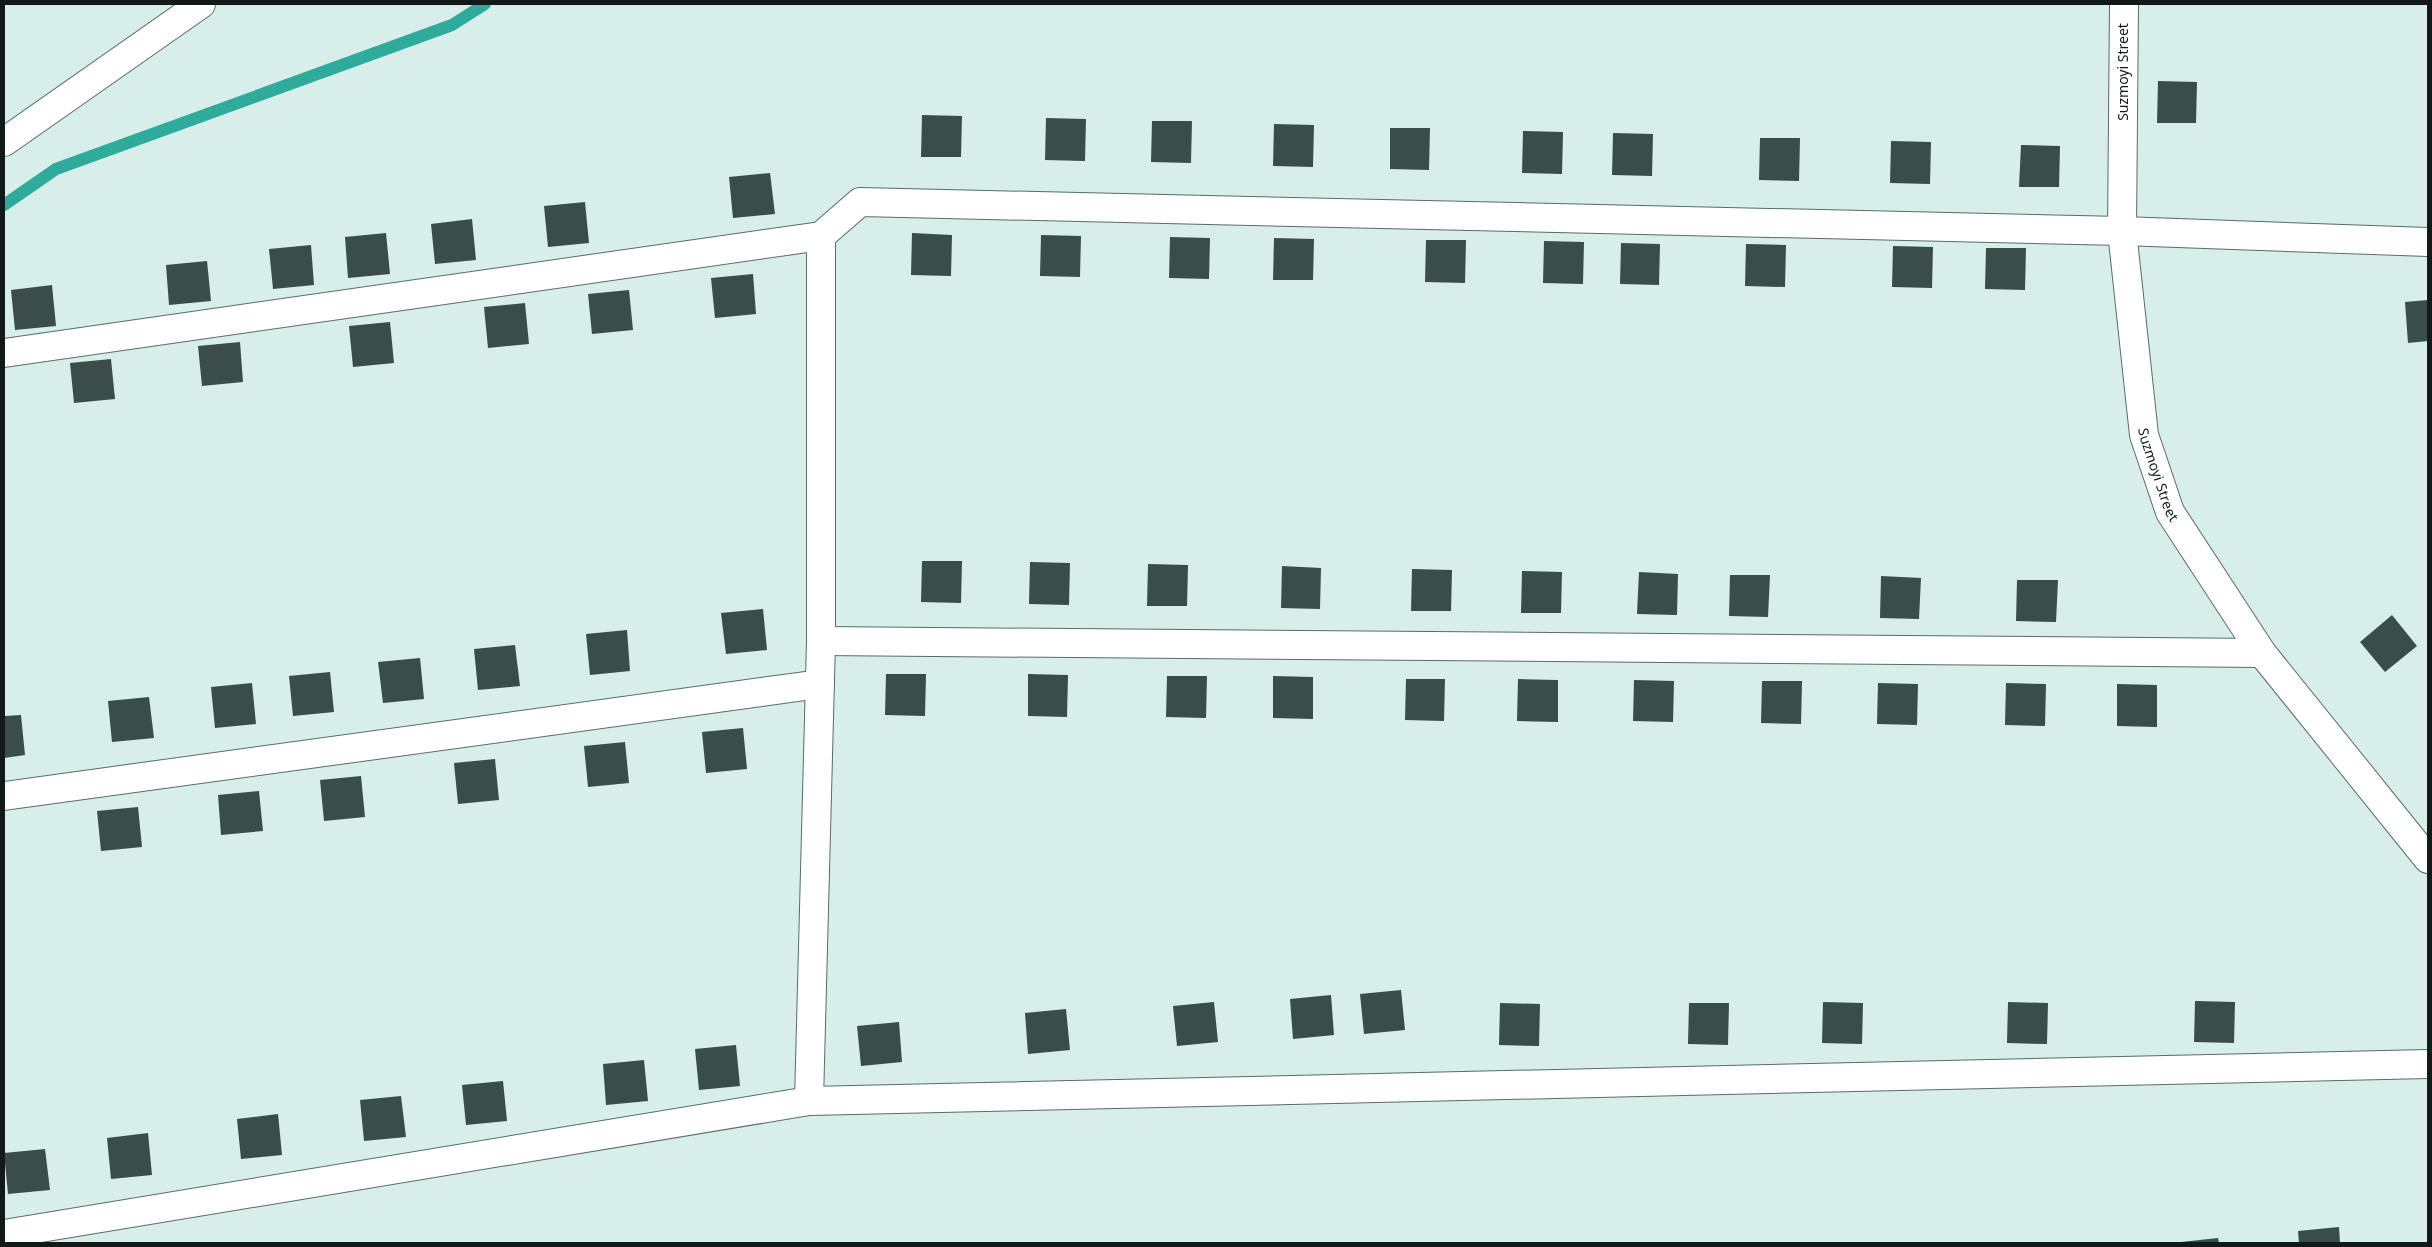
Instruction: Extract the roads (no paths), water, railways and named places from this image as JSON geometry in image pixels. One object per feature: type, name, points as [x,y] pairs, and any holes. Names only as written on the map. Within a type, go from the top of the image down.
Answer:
[{"type":"street","points":[[4,142],[202,4]]},
{"type":"street","name":"Suzmoyi Street","points":[[2124,4],[2122,231],[2144,435],[2170,512],[2262,653],[2428,859]]},
{"type":"street","points":[[4,354],[821,236],[860,202],[2122,231],[2428,242]]},
{"type":"street","points":[[809,1101],[821,641],[821,236]]},
{"type":"street","points":[[821,641],[2262,653]]},
{"type":"street","points":[[4,796],[820,684]]},
{"type":"street","points":[[4,1234],[809,1101],[2428,1064]]},
{"type":"waterway","points":[[4,205],[56,169],[452,25],[485,4]]}]
